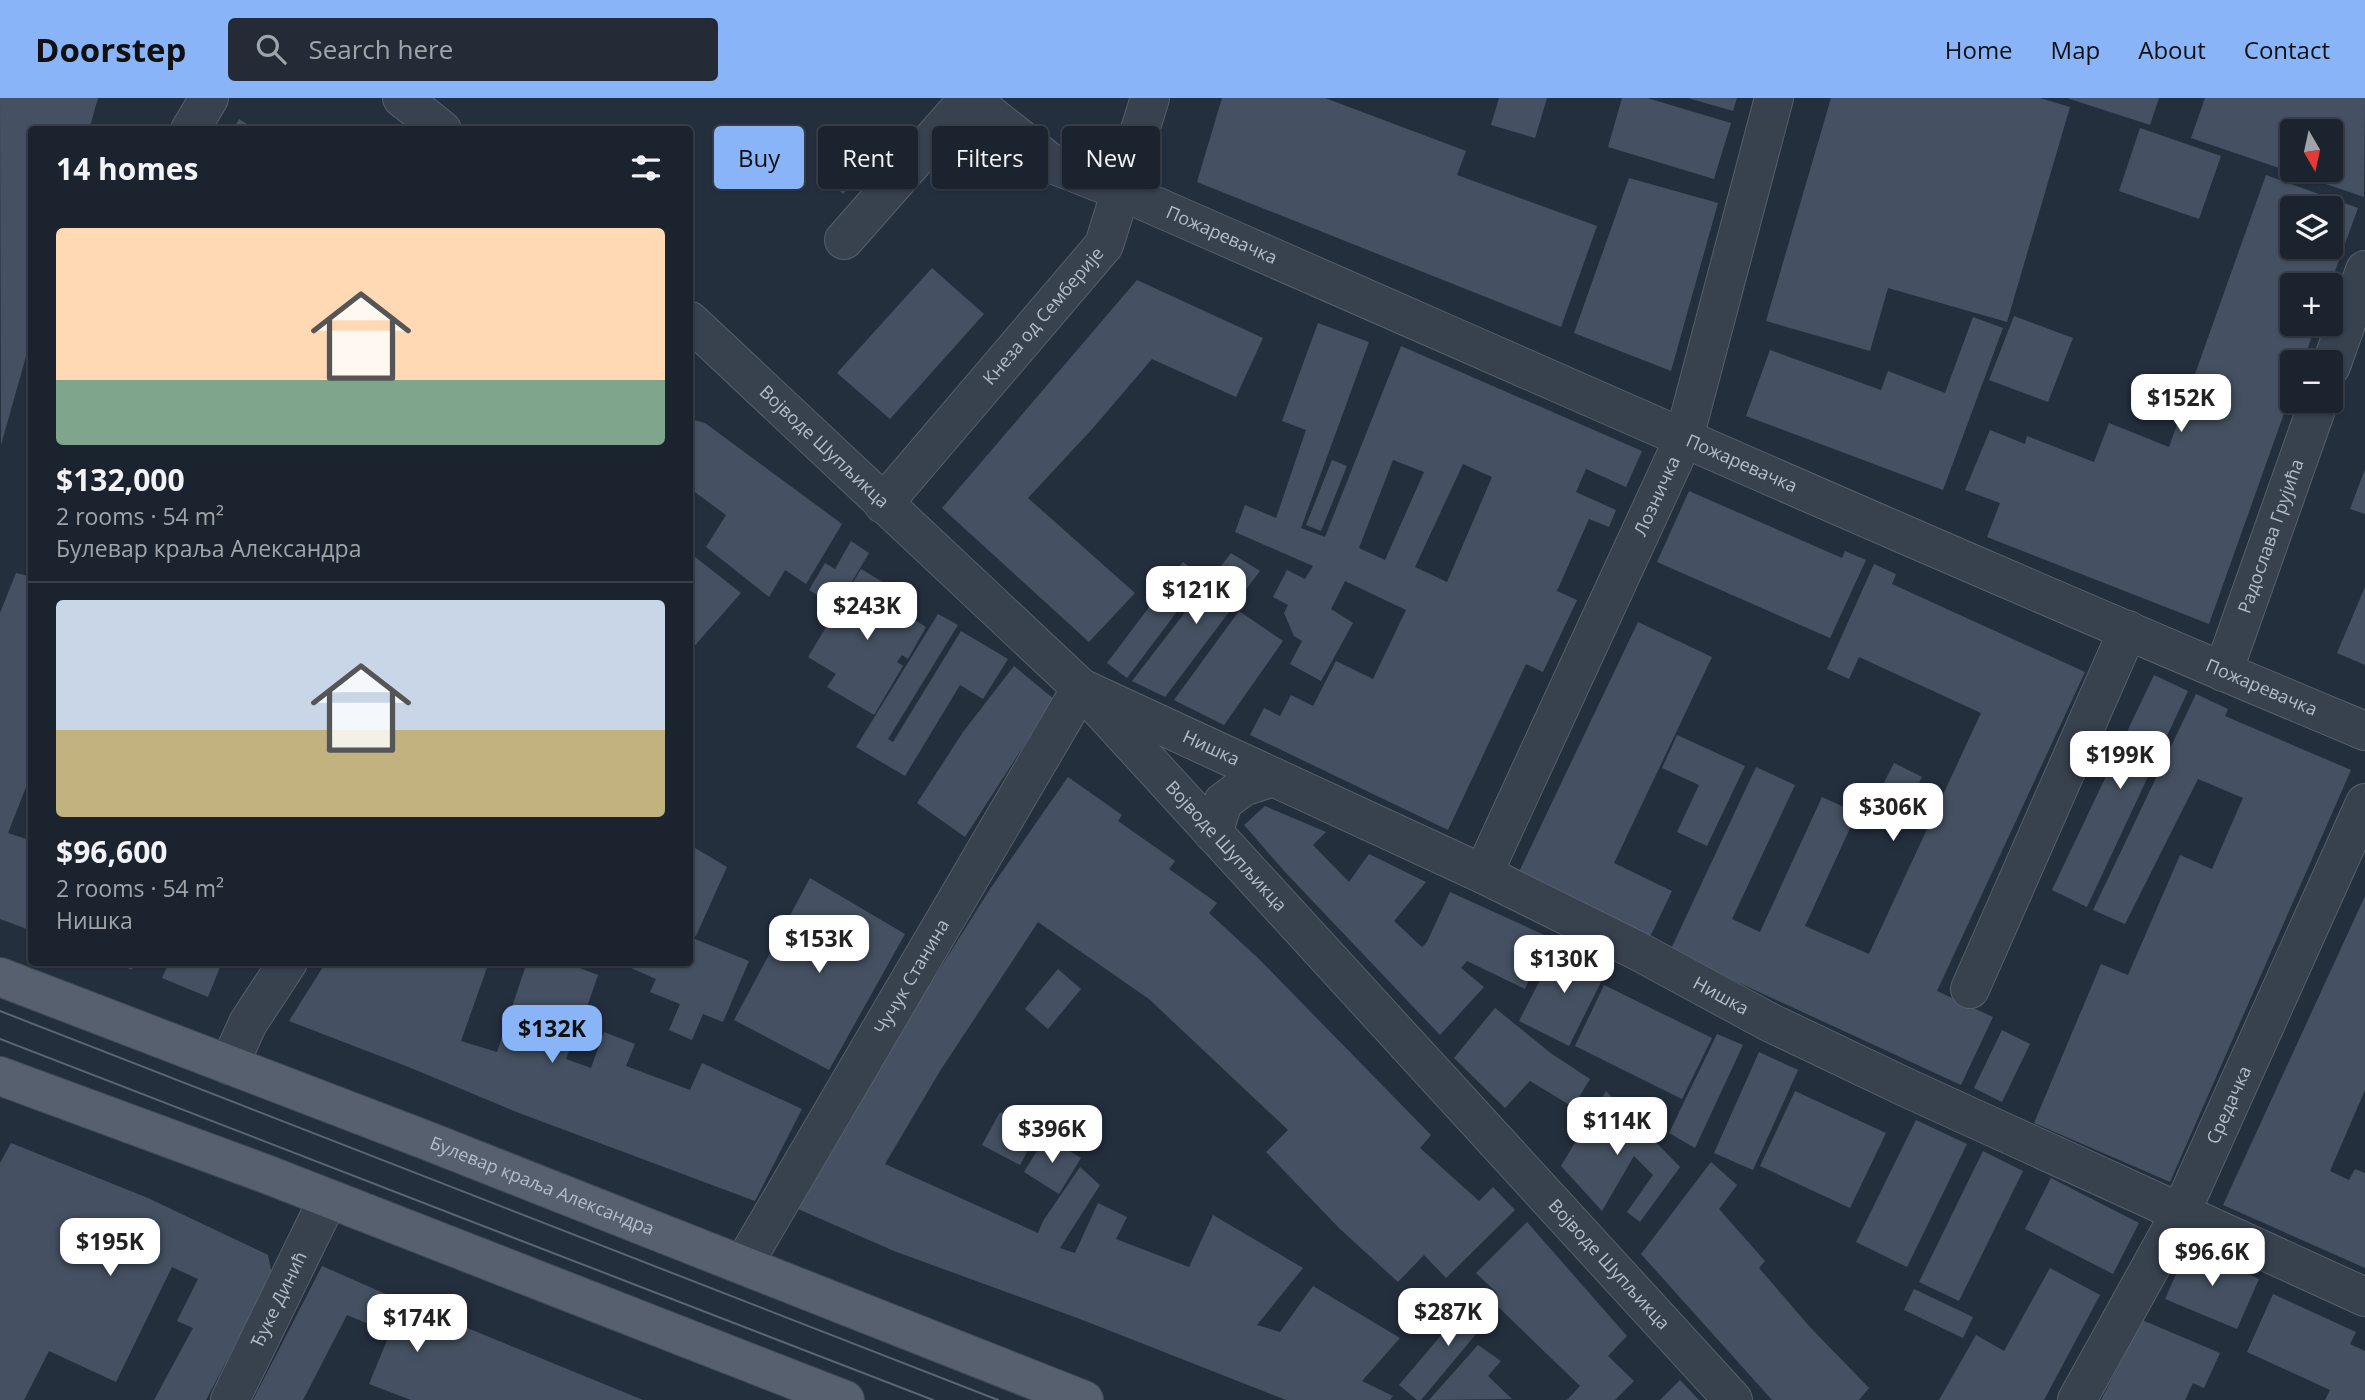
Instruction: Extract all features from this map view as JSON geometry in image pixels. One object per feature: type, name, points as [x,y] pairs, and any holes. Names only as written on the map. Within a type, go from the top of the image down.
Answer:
[{"type":"main road","name":"Булевар краља Александра","points":[[0,977],[1084,1400]]},
{"type":"main road","points":[[3,1085],[256,1170],[845,1400]]},
{"type":"street","points":[[192,126],[209,98]]},
{"type":"street","points":[[402,98],[437,126]]},
{"type":"street","points":[[844,240],[969,98]]},
{"type":"street","name":"Пожаревачка","points":[[969,98],[1052,164],[1121,191],[2222,672],[2365,731]]},
{"type":"street","name":"Кнеза од Семберије","points":[[883,504],[1104,245],[1150,98]]},
{"type":"street","name":"Лозничка","points":[[1483,874],[1684,438],[1774,98]]},
{"type":"street","points":[[2337,350],[2363,280]]},
{"type":"street","name":"Војводе Шупљикца","points":[[694,335],[883,504],[1081,688],[1733,1400]]},
{"type":"street","name":"Радослава Грујића","points":[[2222,672],[2315,413]]},
{"type":"street","points":[[1970,989],[2128,630]]},
{"type":"street","name":"Нишка","points":[[1081,688],[1483,874],[1636,950],[1769,1022],[1905,1087],[2365,1297]]},
{"type":"street","name":"Чучук Станина","points":[[743,1265],[1081,688]]},
{"type":"street","points":[[1213,833],[1223,802],[1243,787],[1273,777]]},
{"type":"street","name":"Средачка","points":[[2077,1400],[2181,1212],[2365,803]]},
{"type":"street","points":[[229,1065],[248,1023],[285,966]]},
{"type":"street","name":"Ђуке Динић","points":[[230,1400],[328,1199]]},
{"type":"building","points":[[0,98],[98,98],[90,126],[28,126],[28,349],[1,445]]},
{"type":"building","points":[[1222,98],[1325,98],[1466,151],[1457,175],[1597,226],[1561,327],[1197,182]]},
{"type":"building","points":[[1499,98],[1547,98],[1535,138],[1491,125]]},
{"type":"building","points":[[1622,98],[1647,98],[1731,123],[1714,179],[1608,147]]},
{"type":"building","points":[[1688,98],[1737,98],[1733,111]]},
{"type":"building","points":[[1831,98],[2040,98],[2070,107],[2007,322],[1888,288],[1870,351],[1766,321]]},
{"type":"building","points":[[2067,98],[2159,98],[2150,125]]},
{"type":"building","points":[[2205,98],[2365,98],[2364,197],[2320,182],[2343,182],[2343,119],[2280,119],[2280,168],[2191,138]]},
{"type":"building","points":[[239,119],[250,126],[235,126]]},
{"type":"building","points":[[2140,128],[2221,156],[2199,219],[2119,191]]},
{"type":"building","points":[[2266,175],[2325,196],[2280,196],[2280,259],[2339,259],[2334,273],[2280,273],[2280,336],[2312,336],[2307,350],[2280,350],[2280,413],[2284,413],[2209,624],[1987,537],[2000,503],[1965,490],[1990,430],[2025,444],[2027,436],[2094,462],[2109,423],[2169,447]]},
{"type":"building","points":[[1629,178],[1718,203],[1671,371],[1574,333]]},
{"type":"building","points":[[2343,203],[2358,208],[2343,249]]},
{"type":"building","points":[[932,268],[984,314],[890,419],[837,373]]},
{"type":"building","points":[[1137,280],[1263,338],[1236,397],[1152,359],[1028,498],[1135,593],[1089,642],[942,508]]},
{"type":"building","points":[[2014,316],[2073,338],[2048,402],[1989,380]]},
{"type":"building","points":[[1973,317],[2003,328],[1943,490],[1746,416],[1770,350],[1881,390],[1888,371],[1945,393]]},
{"type":"building","points":[[1318,323],[1369,342],[1301,528],[1325,537],[1401,346],[1642,451],[1626,487],[1586,469],[1576,492],[1616,510],[1609,527],[1589,519],[1557,591],[1577,600],[1543,672],[1526,664],[1448,830],[1250,735],[1264,708],[1280,716],[1291,695],[1313,706],[1336,661],[1373,679],[1406,610],[1345,581],[1331,609],[1353,623],[1321,681],[1290,664],[1302,641],[1294,636],[1284,613],[1288,605],[1273,597],[1287,570],[1305,579],[1313,566],[1235,532],[1245,505],[1276,518],[1306,430],[1282,421]],"holes":[[[1393,460],[1424,472],[1385,560],[1359,548]],[[1463,464],[1492,477],[1447,582],[1415,567]]]},
{"type":"building","points":[[693,420],[705,423],[842,524],[806,584],[785,570],[769,597],[706,547],[726,515],[693,491]]},
{"type":"building","points":[[1332,460],[1347,466],[1321,531],[1306,525]]},
{"type":"building","points":[[2365,469],[2365,514],[2350,509]]},
{"type":"building","points":[[1689,491],[1842,558],[1845,551],[1866,560],[1830,638],[1657,562]]},
{"type":"building","points":[[851,541],[869,553],[837,607],[809,590],[825,563],[835,569]]},
{"type":"building","points":[[1231,553],[1260,571],[1165,697],[1132,681]]},
{"type":"building","points":[[693,555],[741,593],[693,648]]},
{"type":"building","points":[[1183,562],[1203,577],[1127,678],[1107,663]]},
{"type":"building","points":[[1874,564],[1896,574],[1892,584],[2085,672],[1937,991],[1993,1017],[1961,1085],[1670,951],[1756,767],[1795,785],[1732,919],[1760,932],[1822,797],[1857,813],[1805,926],[1869,954],[1981,713],[1859,657],[1849,679],[1827,669]]},
{"type":"building","points":[[861,569],[908,597],[900,611],[926,627],[908,659],[902,655],[897,662],[903,666],[874,715],[827,687],[836,674],[808,657]]},
{"type":"building","points":[[16,573],[28,576],[28,782],[8,833],[28,840],[28,930],[0,919],[0,613]]},
{"type":"building","points":[[2365,587],[2365,665],[2337,653]]},
{"type":"building","points":[[1239,611],[1283,641],[1224,725],[1174,700]]},
{"type":"building","points":[[938,614],[958,625],[888,739],[893,742],[961,631],[1008,659],[983,699],[960,685],[905,776],[856,747]]},
{"type":"building","points":[[1638,622],[1712,657],[1614,863],[1672,891],[1648,941],[1516,878]]},
{"type":"building","points":[[1014,666],[1054,699],[965,837],[917,803],[963,732]]},
{"type":"building","points":[[2154,675],[2188,691],[2087,907],[2052,890]]},
{"type":"building","points":[[2196,694],[2228,709],[2225,716],[2351,770],[2170,1182],[2034,1123],[2101,964],[2128,975],[2180,855],[2212,869],[2243,798],[2198,779],[2125,924],[2093,910]]},
{"type":"building","points":[[1677,735],[1745,766],[1707,846],[1677,832],[1699,785],[1662,768]]},
{"type":"building","points":[[1894,763],[1922,777],[1896,828],[1868,814]]},
{"type":"building","points":[[1068,777],[1122,815],[1118,821],[1175,861],[1169,869],[1217,903],[1209,913],[1259,959],[1431,1135],[1420,1148],[1479,1201],[1493,1187],[1515,1210],[1446,1278],[1424,1255],[1398,1282],[1340,1229],[1266,1152],[1288,1130],[1149,999],[1038,922],[940,1071],[885,1164],[1038,1233],[1043,1221],[1080,1167],[1100,1185],[1060,1248],[1075,1253],[1098,1203],[1127,1217],[1116,1239],[1189,1267],[1213,1215],[1303,1268],[1257,1325],[1280,1332],[1313,1286],[1400,1338],[1362,1381],[1393,1396],[1390,1400],[1286,1400],[1080,1319],[894,1251],[798,1209],[894,1042],[990,889]]},
{"type":"building","points":[[1265,806],[1326,832],[1313,845],[1349,882],[1369,854],[1426,882],[1394,921],[1422,947],[1427,942],[1450,892],[1549,937],[1525,989],[1467,961],[1461,968],[1484,987],[1440,1035],[1244,825]]},
{"type":"building","points":[[693,847],[727,867],[696,936],[693,934]]},
{"type":"building","points":[[810,878],[905,934],[829,1070],[734,1020]]},
{"type":"building","points":[[2365,896],[2365,1090],[2330,1171],[2349,1180],[2355,1169],[2365,1173],[2365,1268],[2223,1205]]},
{"type":"building","points":[[693,938],[749,961],[723,1022],[703,1014],[692,1040],[669,1030],[680,1004],[650,992],[656,979],[631,968],[693,966]]},
{"type":"building","points":[[1559,943],[1608,968],[1569,1046],[1519,1021]]},
{"type":"building","points":[[168,966],[220,966],[208,997],[162,978]]},
{"type":"building","points":[[323,966],[488,966],[461,1041],[497,1052],[526,966],[574,966],[598,975],[587,1007],[598,1011],[588,1038],[575,1034],[566,1059],[591,1068],[604,1032],[635,1044],[626,1066],[690,1090],[702,1063],[802,1109],[755,1201],[519,1113],[289,1021]]},
{"type":"building","points":[[1058,969],[1081,989],[1048,1029],[1025,1009]]},
{"type":"building","points":[[1604,985],[1712,1038],[1682,1099],[1575,1046]]},
{"type":"building","points":[[1495,1008],[1552,1054],[1590,1079],[1573,1107],[1530,1081],[1505,1108],[1454,1058]]},
{"type":"building","points":[[2002,1030],[2030,1044],[2002,1102],[1974,1088]]},
{"type":"building","points":[[1717,1034],[1743,1045],[1695,1148],[1669,1133]]},
{"type":"building","points":[[1759,1052],[1798,1070],[1753,1170],[1714,1153]]},
{"type":"building","points":[[1606,1091],[1680,1167],[1640,1222],[1627,1212],[1653,1175],[1634,1156],[1602,1211],[1561,1166]]},
{"type":"building","points":[[1795,1091],[1886,1133],[1850,1208],[1760,1166]]},
{"type":"building","points":[[1000,1112],[1038,1132],[1020,1165],[982,1145]]},
{"type":"building","points":[[1916,1120],[1967,1144],[1907,1267],[1856,1242]]},
{"type":"building","points":[[1046,1136],[1081,1158],[1059,1194],[1024,1172]]},
{"type":"building","points":[[11,1143],[148,1198],[268,1255],[272,1275],[206,1400],[154,1400],[193,1328],[177,1321],[198,1279],[172,1267],[116,1382],[49,1351],[24,1400],[0,1400],[0,1163]]},
{"type":"building","points":[[1983,1151],[2023,1171],[1959,1301],[1919,1282]]},
{"type":"building","points":[[1711,1162],[1737,1185],[1719,1209],[1765,1261],[1759,1268],[1809,1326],[1869,1388],[1859,1400],[1772,1400],[1641,1254]]},
{"type":"building","points":[[2051,1178],[2139,1223],[2113,1274],[2025,1229]]},
{"type":"building","points":[[1527,1222],[1627,1336],[1608,1356],[1634,1381],[1615,1400],[1567,1400],[1580,1386],[1491,1300],[1497,1293],[1476,1273]]},
{"type":"building","points":[[2188,1247],[2259,1279],[2237,1329],[2165,1299]]},
{"type":"building","points":[[322,1266],[643,1400],[411,1400],[369,1384],[390,1333],[347,1315],[303,1400],[253,1400]]},
{"type":"building","points":[[2050,1268],[2100,1295],[2044,1400],[1939,1400],[1976,1335],[2004,1351]]},
{"type":"building","points":[[1914,1289],[1973,1317],[1963,1338],[1904,1310]]},
{"type":"building","points":[[1477,1293],[1496,1310],[1421,1400],[1417,1400],[1399,1385]]},
{"type":"building","points":[[2273,1294],[2356,1332],[2350,1344],[2365,1351],[2365,1400],[2325,1400],[2330,1390],[2247,1352]]},
{"type":"building","points":[[2142,1320],[2220,1353],[2204,1388],[2193,1383],[2185,1400],[2101,1400]]},
{"type":"building","points":[[1478,1345],[1501,1361],[1488,1376],[1512,1399],[1429,1400]]},
{"type":"building","points":[[1680,1380],[1699,1400],[1660,1400]]},
{"type":"tram line","points":[[0,1011],[998,1400]]},
{"type":"tram line","points":[[0,1039],[933,1400]]}]
